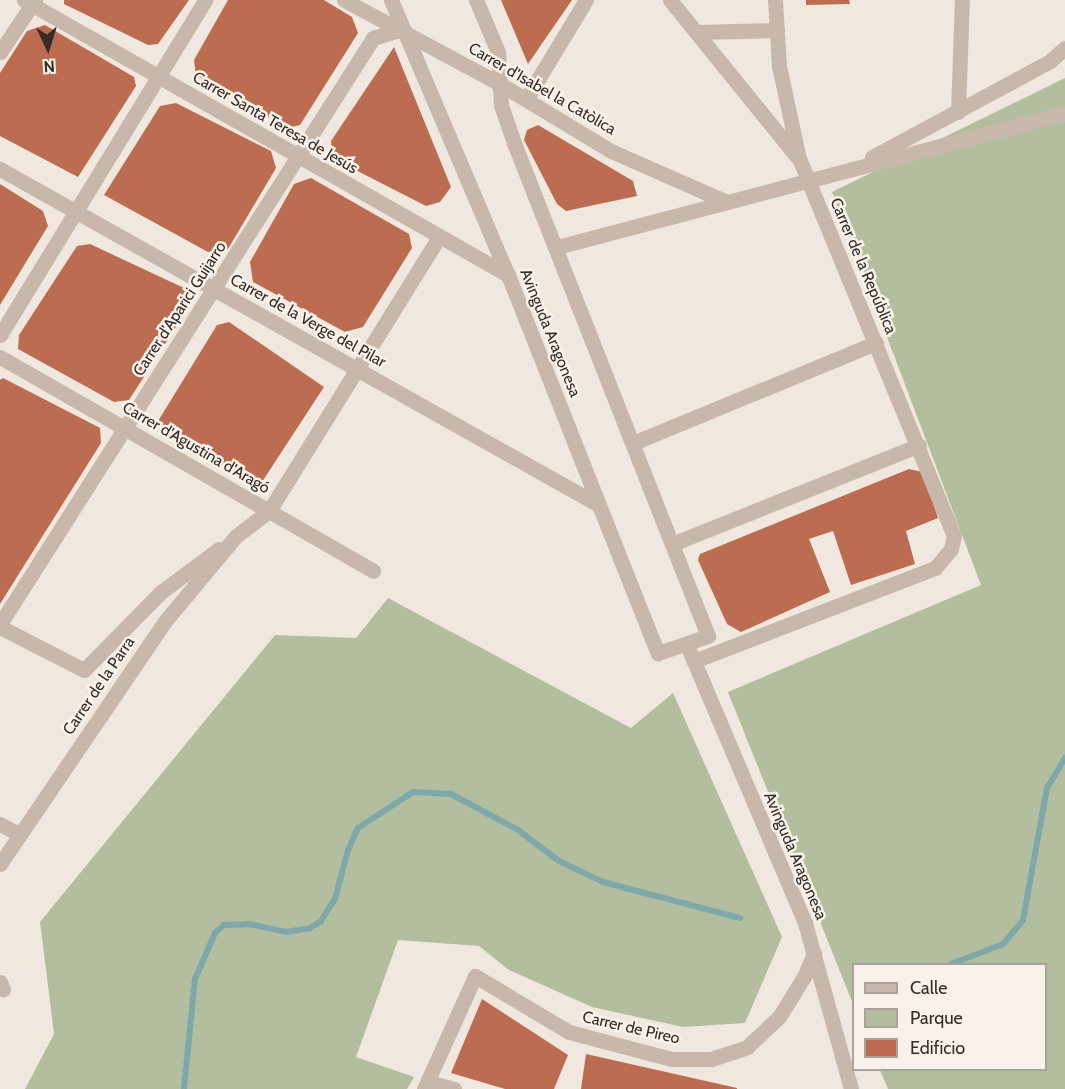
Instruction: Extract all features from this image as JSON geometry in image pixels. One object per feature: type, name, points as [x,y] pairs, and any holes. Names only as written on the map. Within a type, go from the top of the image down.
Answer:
[{"type":"street","points":[[0,335],[205,0]]},
{"type":"street","name":"Carrer d'Isabel la Catòlica","points":[[344,0],[402,29],[500,84],[611,151],[726,202]]},
{"type":"street","name":"Avinguda Aragonesa","points":[[391,0],[508,275],[658,653],[708,636],[514,143],[501,105],[498,52],[476,0]]},
{"type":"street","points":[[525,99],[586,0]]},
{"type":"street","points":[[670,0],[799,159]]},
{"type":"street","name":"Carrer de la República","points":[[694,661],[935,568],[951,549],[954,536],[919,445],[799,159],[779,66],[775,0]]},
{"type":"street","points":[[958,112],[962,0]]},
{"type":"street","points":[[0,52],[31,2]]},
{"type":"street","name":"Carrer Santa Teresa de Jesús","points":[[31,2],[438,238],[508,275]]},
{"type":"street","name":"Carrer d'Aparici Guijarro","points":[[0,626],[373,38],[402,29]]},
{"type":"street","points":[[697,32],[777,30]]},
{"type":"street","points":[[831,176],[958,112],[1050,61],[1065,48]]},
{"type":"street","points":[[557,248],[1065,113]]},
{"type":"street","name":"Carrer de la Verge del Pilar","points":[[0,169],[599,505]]},
{"type":"street","points":[[269,511],[354,368],[438,238]]},
{"type":"street","points":[[633,443],[876,343]]},
{"type":"street","name":"Carrer d'Agustina d'Aragó","points":[[0,357],[373,572]]},
{"type":"street","points":[[672,544],[919,445]]},
{"type":"street","name":"Carrer de la Parra","points":[[0,626],[84,670],[161,592],[269,511]]},
{"type":"street","name":"Carrer de la Parra","points":[[0,864],[166,620],[236,536]]},
{"type":"street","name":"Avinguda Aragonesa","points":[[687,644],[805,922],[848,1085]]},
{"type":"street","points":[[0,824],[19,834]]},
{"type":"street","name":"Carrer de Pireo","points":[[426,1085],[475,976],[569,1032],[671,1059],[711,1059],[747,1047],[779,1017],[805,975],[814,953]]},
{"type":"street","points":[[426,1085],[454,1089]]},
{"type":"green space","points":[[1065,78],[1065,1089],[888,1089],[880,1071],[1047,1071],[1047,963],[852,963],[852,1002],[728,692],[981,585],[832,192]]},
{"type":"green space","points":[[388,598],[631,728],[673,693],[782,937],[745,1023],[683,1027],[592,1007],[509,970],[479,946],[398,940],[356,1057],[414,1077],[407,1089],[25,1089],[54,1034],[40,922],[275,635],[356,638]]},
{"type":"building","points":[[64,0],[189,0],[158,44],[148,45],[64,4]]},
{"type":"building","points":[[228,0],[324,0],[352,17],[358,33],[300,125],[288,128],[196,75],[194,60]]},
{"type":"building","points":[[501,0],[572,0],[528,64]]},
{"type":"building","points":[[806,0],[849,0],[850,4],[806,5]]},
{"type":"building","points":[[45,25],[134,77],[136,86],[78,177],[0,136],[0,73],[27,31]]},
{"type":"building","points":[[394,47],[451,187],[440,202],[426,206],[332,158],[331,141]]},
{"type":"building","points":[[176,103],[271,151],[276,168],[228,249],[208,252],[104,195],[160,106]]},
{"type":"building","points":[[538,125],[633,181],[637,196],[566,211],[557,204],[524,140],[527,130]]},
{"type":"building","points":[[311,178],[409,234],[412,248],[363,327],[345,332],[253,282],[250,262],[294,184]]},
{"type":"building","points":[[0,184],[43,211],[48,226],[0,305]]},
{"type":"building","points":[[90,244],[184,288],[190,305],[129,400],[114,402],[18,349],[19,335],[77,246]]},
{"type":"building","points":[[229,322],[324,387],[258,488],[155,426],[217,325]]},
{"type":"building","points":[[3,378],[100,428],[101,443],[0,604],[0,380]]},
{"type":"building","points":[[909,469],[923,472],[938,518],[906,531],[915,564],[851,585],[833,531],[809,539],[830,592],[741,632],[727,624],[698,560],[700,554]]},
{"type":"building","points":[[482,999],[568,1055],[554,1089],[505,1089],[451,1073]]},
{"type":"building","points":[[586,1054],[737,1088],[737,1089],[581,1089]]},
{"type":"waterway","points":[[954,963],[1003,944],[1023,920],[1047,788],[1065,758]]},
{"type":"waterway","points":[[184,1089],[195,979],[215,933],[224,925],[249,924],[286,932],[310,928],[321,921],[335,899],[348,850],[358,828],[413,792],[451,794],[518,830],[559,861],[603,882],[740,918]]}]
